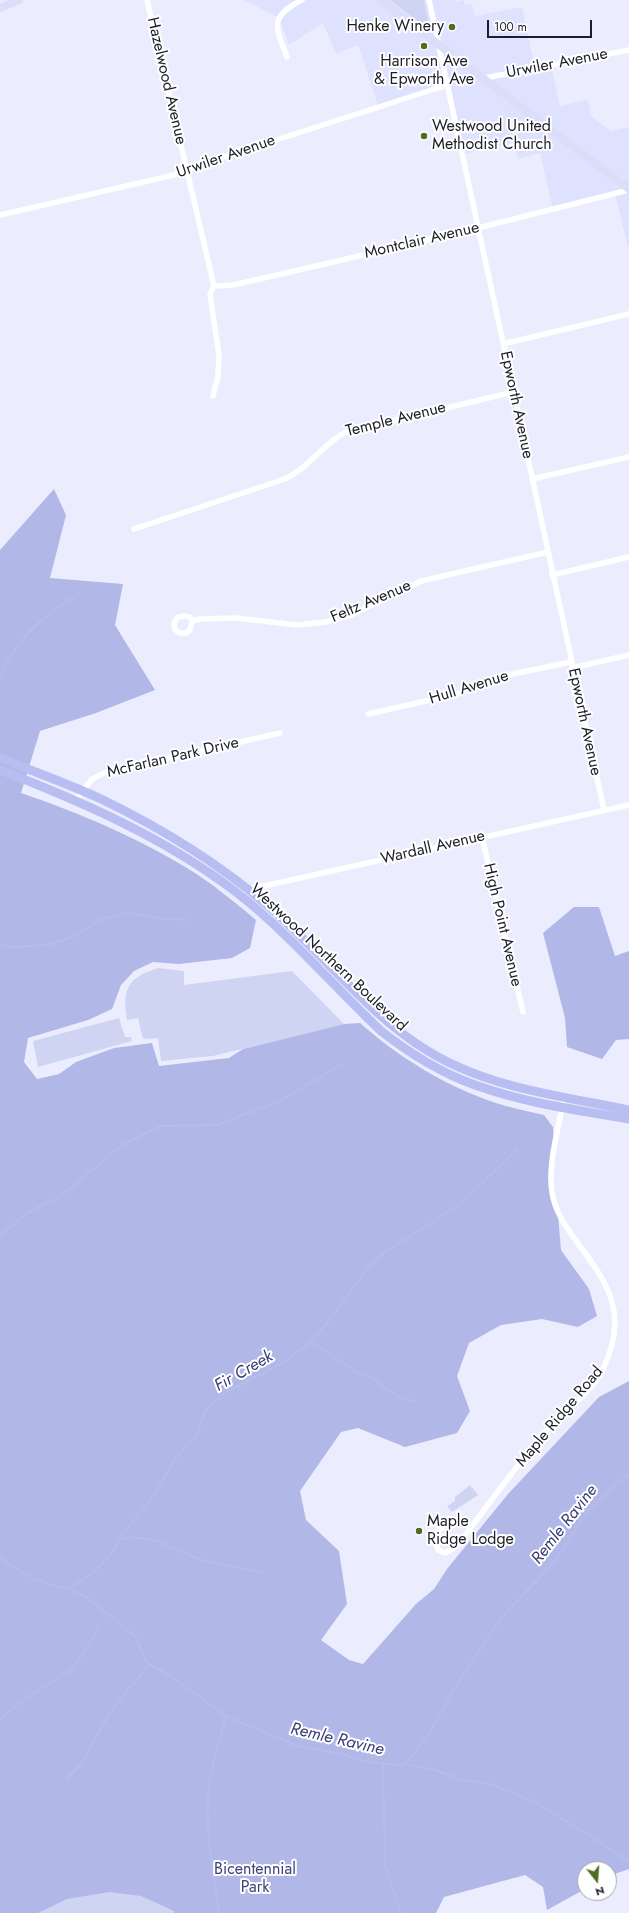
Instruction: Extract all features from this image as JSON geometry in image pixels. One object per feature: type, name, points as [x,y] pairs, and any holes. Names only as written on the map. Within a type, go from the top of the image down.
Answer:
[{"type":"main road","points":[[0,8],[19,0]]},
{"type":"main road","points":[[380,0],[485,78],[629,189]]},
{"type":"main road","name":"Westwood Northern Boulevard","points":[[0,758],[102,800],[183,844],[248,890],[300,935],[379,1014],[428,1052],[486,1078],[516,1087],[629,1110]]},
{"type":"main road","name":"Westwood Northern Boulevard","points":[[0,770],[76,800],[180,854],[237,892],[288,938],[364,1016],[397,1043],[434,1067],[474,1085],[528,1100],[629,1119]]},
{"type":"street","name":"Hazelwood Avenue","points":[[147,0],[214,286],[210,294],[219,366],[213,396]]},
{"type":"street","points":[[287,57],[278,33],[278,21],[284,11],[302,0]]},
{"type":"street","name":"Epworth Avenue","points":[[429,0],[572,668],[604,810]]},
{"type":"street","name":"Urwiler Avenue","points":[[485,78],[629,50]]},
{"type":"street","name":"Urwiler Avenue","points":[[0,215],[154,180],[447,85]]},
{"type":"street","name":"Montclair Avenue","points":[[214,286],[233,285],[478,228],[629,189]]},
{"type":"street","points":[[503,344],[629,314]]},
{"type":"street","name":"Temple Avenue","points":[[134,529],[286,479],[302,469],[337,436],[355,428],[513,392]]},
{"type":"street","points":[[532,479],[629,457]]},
{"type":"street","name":"Feltz Avenue","points":[[192,621],[228,618],[297,625],[326,622],[351,615],[421,581],[548,552]]},
{"type":"street","points":[[552,575],[629,557]]},
{"type":"street","points":[[572,668],[629,655]]},
{"type":"street","name":"Hull Avenue","points":[[368,714],[457,694],[503,676],[571,662]]},
{"type":"street","name":"McFarlan Park Drive","points":[[76,800],[92,779],[104,773],[280,734]]},
{"type":"street","name":"Wardall Avenue","points":[[237,892],[629,805]]},
{"type":"street","name":"High Point Avenue","points":[[482,837],[523,1012]]},
{"type":"street","name":"Maple Ridge Road","points":[[471,1527],[458,1523],[446,1524],[437,1532],[434,1541],[438,1550],[445,1553],[452,1549],[471,1527],[549,1428],[587,1391],[603,1371],[611,1349],[615,1324],[612,1299],[602,1276],[558,1215],[552,1191],[551,1174],[554,1149],[564,1096]]},
{"type":"shaded area","points":[[244,0],[455,0],[456,2],[464,0],[465,5],[472,4],[475,16],[522,7],[535,68],[551,65],[560,106],[588,100],[591,116],[611,131],[629,127],[629,251],[615,194],[553,209],[540,153],[518,159],[514,142],[462,154],[447,85],[378,106],[358,45],[336,54],[323,23],[289,45],[279,18]]},
{"type":"green space","points":[[390,0],[424,0],[428,22],[424,25],[420,23]]},
{"type":"green space","points":[[54,489],[66,515],[50,578],[123,584],[115,625],[155,690],[96,713],[40,731],[21,793],[90,819],[156,850],[206,880],[256,920],[250,948],[232,958],[179,964],[153,962],[134,971],[121,985],[112,1009],[88,1020],[28,1038],[24,1062],[37,1079],[59,1074],[76,1062],[114,1048],[152,1043],[159,1066],[229,1058],[243,1049],[344,1024],[360,1023],[391,1048],[424,1070],[477,1096],[496,1103],[544,1115],[553,1127],[554,1149],[551,1174],[558,1215],[561,1250],[589,1289],[597,1316],[578,1327],[542,1319],[501,1325],[469,1343],[457,1376],[470,1411],[457,1433],[405,1447],[358,1428],[341,1432],[300,1491],[306,1520],[339,1551],[347,1604],[321,1640],[349,1660],[363,1664],[416,1604],[434,1589],[447,1569],[508,1494],[599,1397],[629,1381],[629,1869],[617,1873],[617,1861],[577,1861],[577,1893],[547,1910],[543,1887],[525,1875],[444,1897],[436,1913],[174,1913],[174,1911],[141,1896],[109,1892],[67,1899],[38,1913],[0,1913],[0,550]]},
{"type":"green space","points":[[574,907],[599,907],[615,956],[629,951],[629,1039],[616,1040],[602,1059],[567,1047],[565,1018],[543,933]]},
{"type":"green space","points":[[158,968],[184,971],[184,985],[292,971],[344,1024],[213,1056],[161,1061],[158,1038],[143,1039],[138,1018],[127,1020],[125,1000],[126,993],[133,981],[139,976]]},
{"type":"green space","points":[[119,1018],[125,1037],[131,1037],[132,1041],[38,1067],[33,1041]]},
{"type":"green space","points":[[470,1485],[478,1495],[452,1512],[447,1506],[455,1501],[455,1497]]},
{"type":"green space","name":"Bicentennial Park","points":[[281,1839],[301,1913],[0,1913],[0,1906]]},
{"type":"waterway","points":[[0,679],[10,657],[18,645],[34,627],[61,605],[80,593]]},
{"type":"waterway","points":[[0,945],[14,947],[48,945],[73,937],[102,919],[128,913],[165,919],[189,920]]},
{"type":"waterway","points":[[0,1235],[27,1213],[60,1197],[122,1145],[161,1126],[217,1125],[280,1101],[341,1065]]},
{"type":"waterway","name":"Fir Creek","points":[[0,1557],[32,1578],[69,1589],[93,1573],[112,1553],[123,1534],[156,1492],[175,1459],[197,1435],[205,1411],[224,1393],[285,1362],[310,1342],[329,1321],[368,1268],[384,1253],[464,1201],[517,1149]]},
{"type":"waterway","points":[[311,1342],[358,1373],[375,1379],[384,1388],[401,1398],[415,1401]]},
{"type":"waterway","name":"Remle Ravine","points":[[69,1589],[88,1598],[136,1637],[144,1658],[149,1664],[169,1675],[226,1716],[295,1745],[341,1754],[367,1762],[400,1765],[405,1764],[429,1734],[456,1686],[502,1617],[555,1561],[585,1515],[614,1485],[629,1475]]},
{"type":"waterway","points":[[121,1539],[145,1538],[165,1544],[206,1561],[262,1572]]},
{"type":"waterway","points":[[0,1719],[26,1698],[71,1670],[84,1653],[99,1627]]},
{"type":"waterway","points":[[66,1779],[81,1764],[108,1716],[149,1664]]},
{"type":"waterway","points":[[219,1913],[209,1842],[208,1800],[212,1768],[226,1716]]},
{"type":"waterway","points":[[383,1763],[385,1865],[401,1913]]},
{"type":"waterway","points":[[405,1764],[436,1770],[462,1780],[491,1784],[535,1802],[589,1835],[629,1862]]},
{"type":"place","name":"Henke Winery","points":[[452,27]]},
{"type":"place","name":"Harrison Ave & Epworth Ave","points":[[424,46]]},
{"type":"place","name":"Westwood United Methodist Church","points":[[424,136]]},
{"type":"place","name":"Maple Ridge Lodge","points":[[419,1531]]}]
